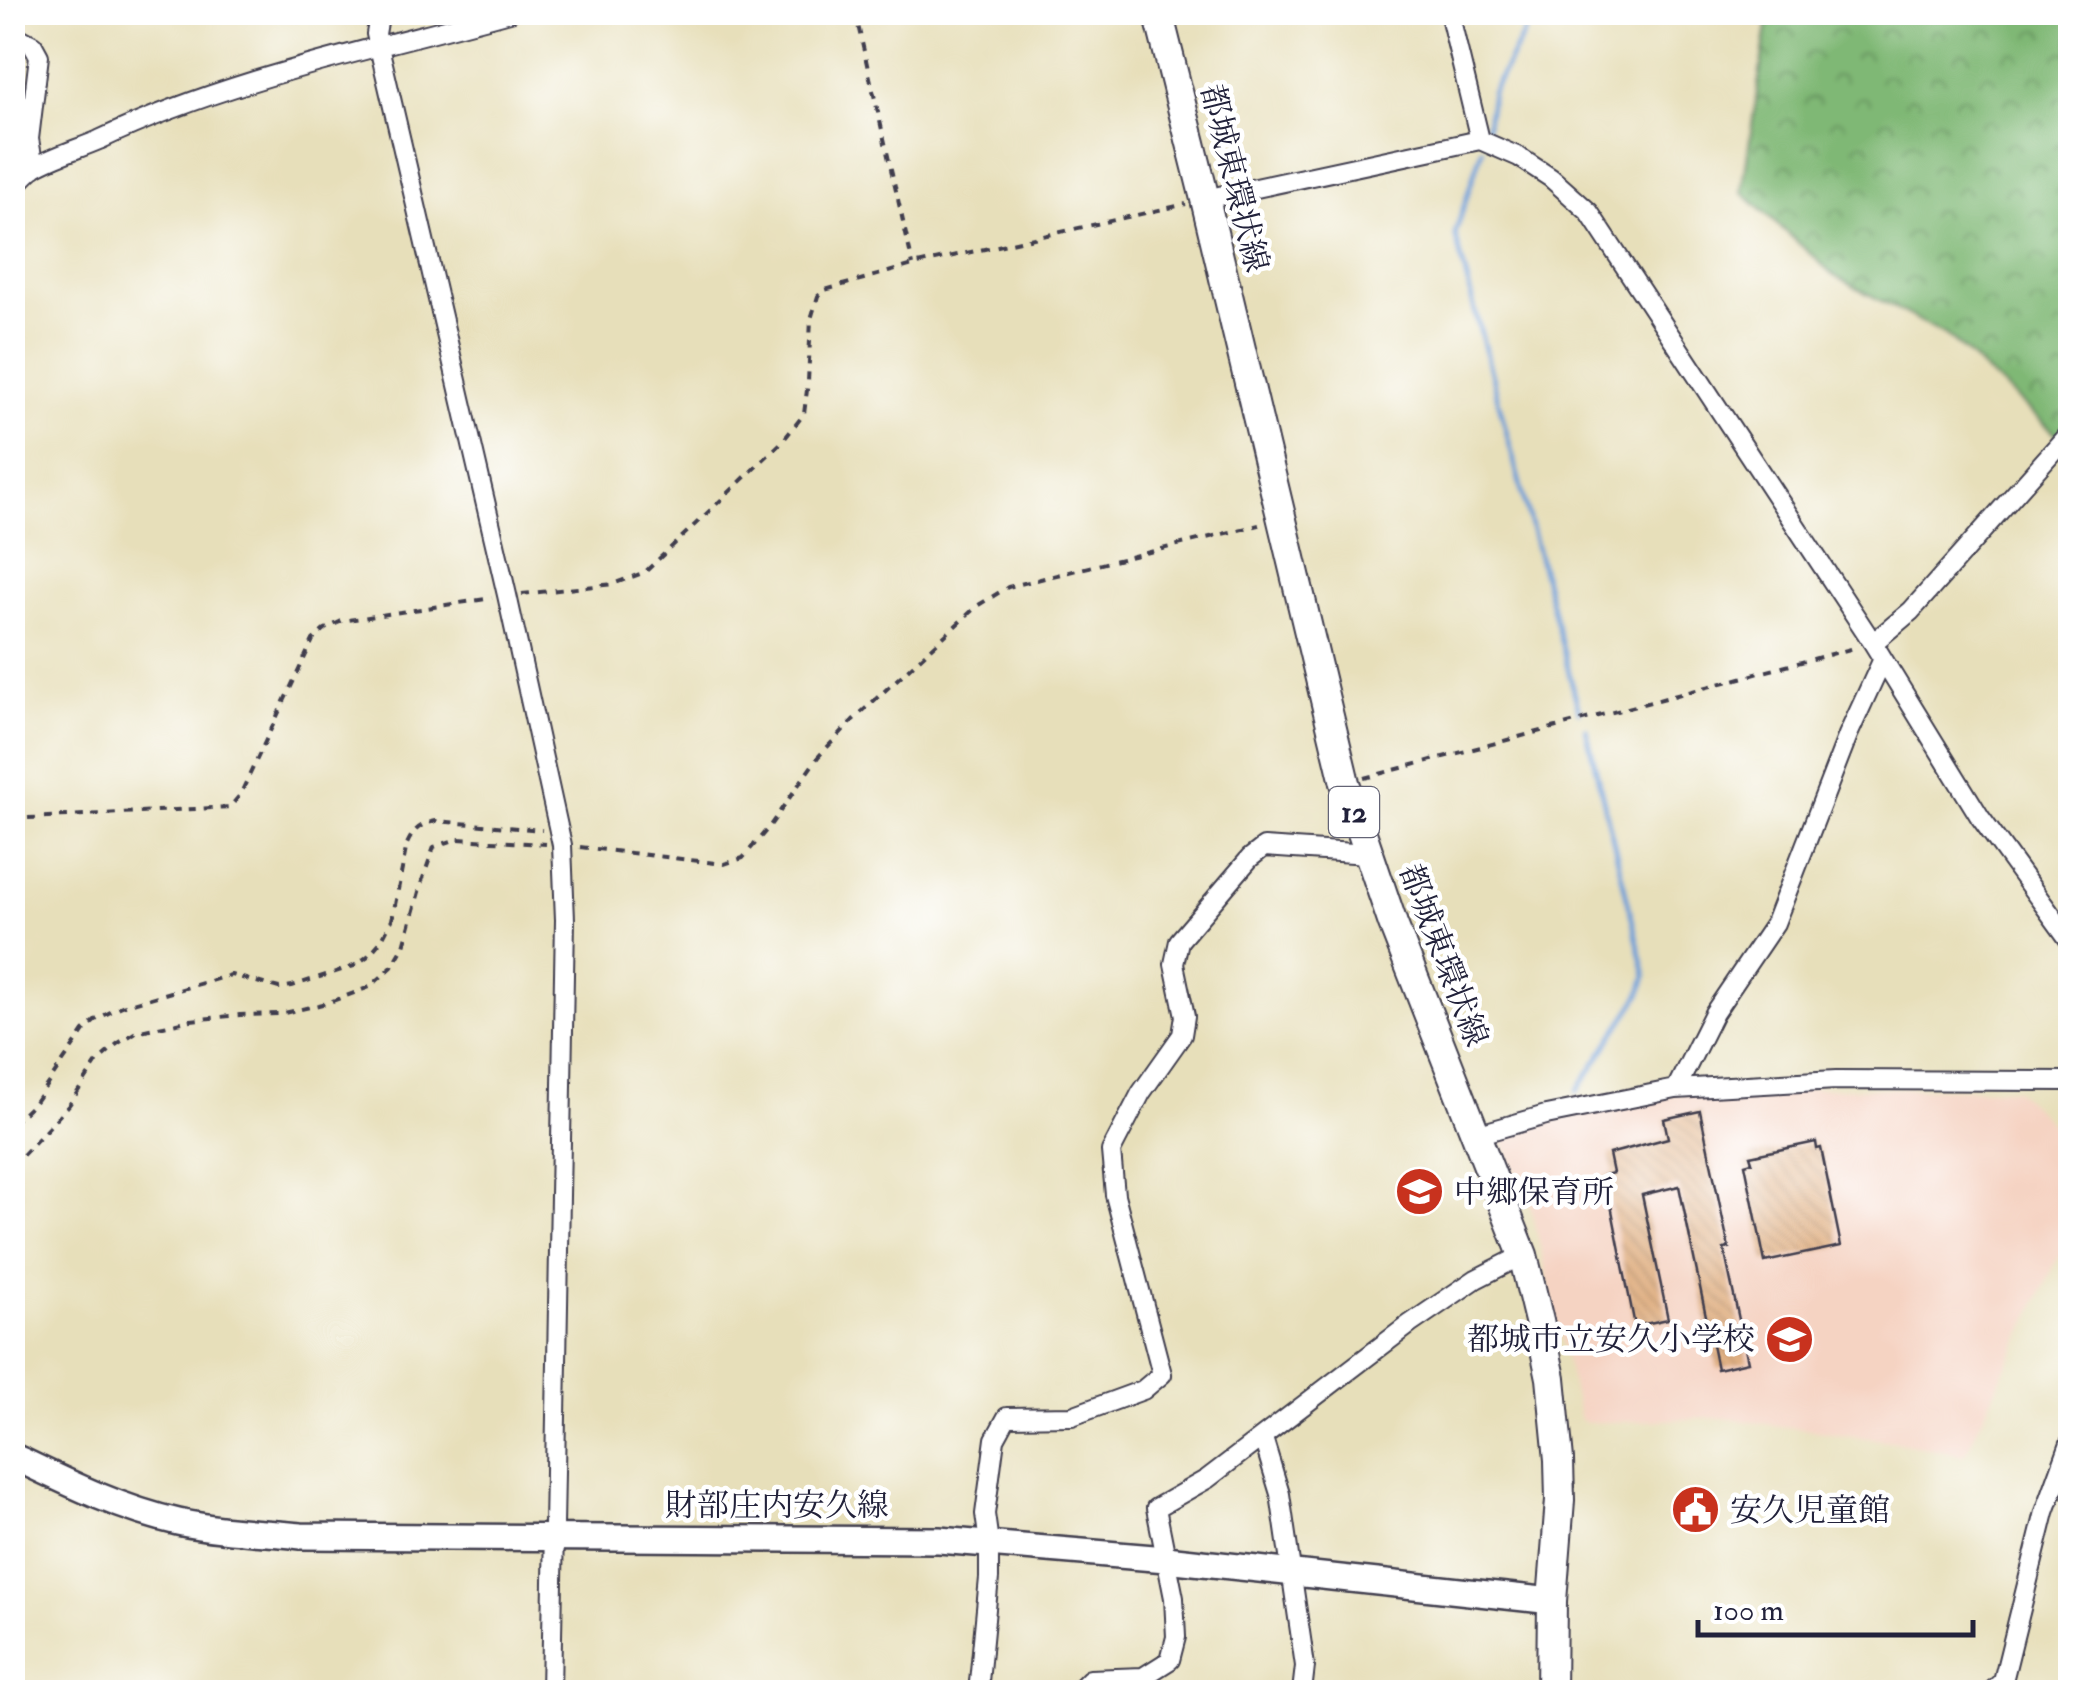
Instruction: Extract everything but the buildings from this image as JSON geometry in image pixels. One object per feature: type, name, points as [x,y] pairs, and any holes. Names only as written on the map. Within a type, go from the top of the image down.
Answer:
[{"type":"main road","name":"都城東環状線","points":[[1158,12],[1345,783],[1392,924],[1524,1255],[1551,1378],[1560,1460],[1551,1692]]},
{"type":"main road","name":"財部庄内安久線","points":[[12,1456],[131,1508],[178,1522],[226,1530],[300,1536],[989,1542],[1552,1601]]},
{"type":"street","points":[[384,12],[379,16],[376,34],[560,838],[565,920],[551,1692]]},
{"type":"street","points":[[12,188],[34,168],[169,109],[352,52],[381,48],[510,12]]},
{"type":"street","points":[[1450,12],[1480,140]]},
{"type":"street","points":[[12,34],[34,45],[38,56],[29,139],[34,168]]},
{"type":"street","points":[[1205,199],[1480,140],[1519,157],[1551,178],[1588,212],[1872,643],[1980,817],[2070,941]]},
{"type":"street","points":[[1872,643],[1911,612],[2070,432]]},
{"type":"street","points":[[1676,1089],[1714,1013],[1776,923],[1848,735],[1882,661]]},
{"type":"street","points":[[978,1692],[989,1578],[986,1514],[994,1439],[1006,1417],[1072,1416],[1143,1390],[1162,1374],[1115,1195],[1111,1151],[1141,1093],[1182,1035],[1184,1016],[1174,964],[1179,942],[1264,846],[1368,854]]},
{"type":"street","points":[[1476,1135],[1546,1115],[1676,1089],[1836,1080],[2070,1081]]},
{"type":"street","points":[[1078,1692],[1090,1679],[1143,1677],[1170,1660],[1176,1637],[1174,1598],[1156,1508],[1263,1438],[1410,1324],[1476,1280],[1524,1255]]},
{"type":"street","points":[[1263,1438],[1280,1494],[1305,1666],[1302,1692]]},
{"type":"street","points":[[1991,1692],[2003,1681],[2045,1512],[2070,1443]]},
{"type":"path","points":[[855,12],[913,265]]},
{"type":"path","points":[[12,819],[230,807],[240,795],[313,640],[325,629],[342,621],[507,595],[613,584],[645,572],[782,442],[804,414],[810,319],[818,296],[834,285],[1205,199]]},
{"type":"path","points":[[12,1124],[35,1102],[84,1031],[122,1006],[231,976],[279,988],[292,986],[354,966],[368,956],[392,920],[407,844],[422,824],[436,821],[724,864],[744,858],[818,756],[977,606],[1008,587],[1282,519]]},
{"type":"path","points":[[1345,783],[1872,643]]},
{"type":"path","points":[[12,1168],[69,1105],[98,1060],[136,1032],[190,1020],[280,1014],[327,1003],[370,986],[392,967],[404,946],[434,848],[457,839],[560,838]]},
{"type":"shaded area","name":"都城市立安久小学校","points":[[1826,1088],[2016,1089],[2070,1143],[2070,1245],[2057,1260],[1965,1455],[1721,1418],[1586,1423],[1580,1420],[1531,1207],[1499,1133],[1676,1094]]},
{"type":"green space","points":[[1769,13],[2070,13],[2070,447],[1946,335],[1836,277],[1742,192]]},
{"type":"waterway","points":[[1486,130],[1492,92],[1533,12]]},
{"type":"waterway","points":[[1482,149],[1455,234],[1579,711]]},
{"type":"waterway","points":[[1577,1091],[1640,995],[1646,976],[1586,729]]},
{"type":"place","name":"中郷保育所","points":[[1419,1192]]},
{"type":"place","name":"都城市立安久小学校","points":[[1790,1339]]},
{"type":"place","name":"安久児童館","points":[[1695,1510]]}]
